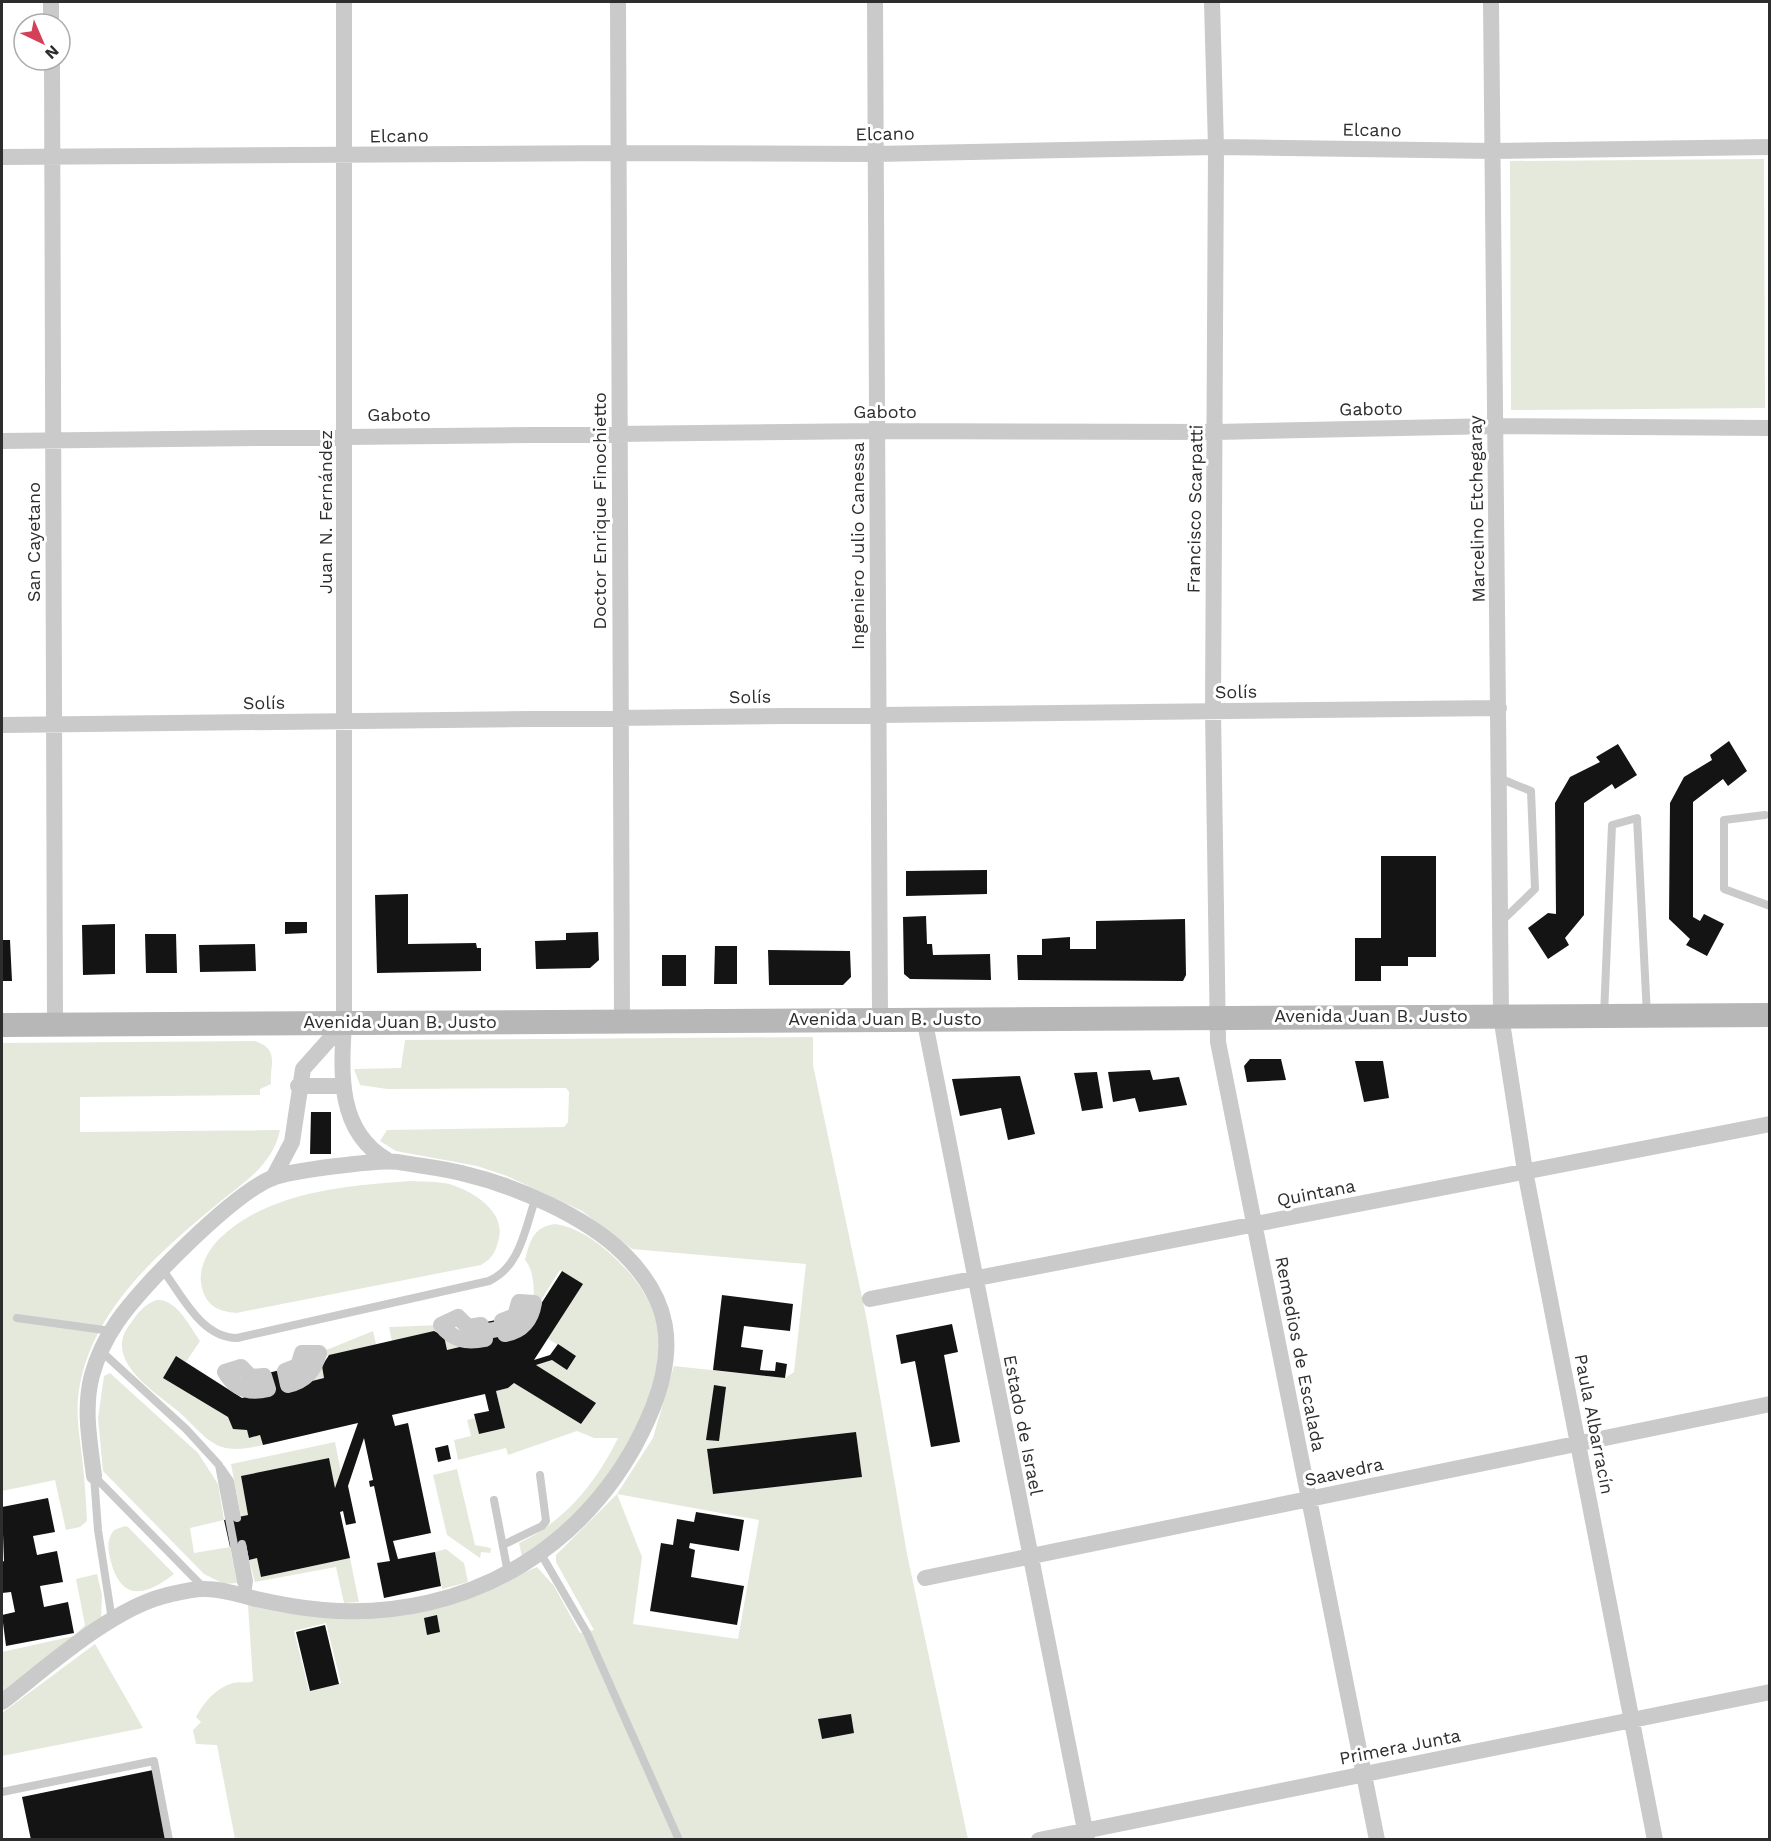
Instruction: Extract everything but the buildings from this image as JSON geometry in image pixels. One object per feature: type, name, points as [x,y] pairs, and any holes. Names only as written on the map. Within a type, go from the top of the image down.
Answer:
[{"type":"main road","name":"Avenida Juan B. Justo","points":[[2,1025],[880,1018],[1770,1015]]},
{"type":"street","name":"Juan N. Fernández","points":[[344,2],[346,721],[342,1086],[346,1109],[358,1131],[368,1147],[387,1160]]},
{"type":"street","name":"Doctor Enrique Finochietto","points":[[618,2],[622,1021]]},
{"type":"street","name":"Ingeniero Julio Canessa","points":[[875,2],[880,1018]]},
{"type":"street","name":"Francisco Scarpatti","points":[[1212,2],[1216,147],[1213,711],[1217,1017]]},
{"type":"street","name":"Marcelino Etchegaray","points":[[1491,2],[1501,1016]]},
{"type":"street","name":"San Cayetano","points":[[52,72],[55,1024]]},
{"type":"street","name":"Elcano","points":[[2,157],[619,153],[876,154],[1216,147],[1493,151],[1770,147]]},
{"type":"street","name":"Gaboto","points":[[2,441],[345,435],[877,431],[1216,432],[1496,426],[1770,428]]},
{"type":"street","name":"Solís","points":[[2,725],[1499,708]]},
{"type":"street","name":"Paula Albarracín","points":[[1501,1016],[1525,1172],[1655,1839]]},
{"type":"street","name":"Remedios de Escalada","points":[[1217,1017],[1218,1042],[1377,1839]]},
{"type":"street","name":"Estado de Israel","points":[[924,1018],[1086,1835]]},
{"type":"street","points":[[273,1178],[292,1142],[298,1086],[303,1069],[344,1023]]},
{"type":"street","points":[[298,1086],[342,1086]]},
{"type":"street","name":"Quintana","points":[[870,1299],[1770,1124]]},
{"type":"street","points":[[2,1702],[112,1620],[158,1598],[205,1588],[244,1590],[311,1608],[367,1611],[448,1598],[508,1574],[541,1554],[588,1512],[633,1448],[655,1402],[662,1378],[667,1347],[661,1307],[651,1286],[636,1265],[594,1229],[534,1200],[465,1174],[387,1160],[273,1178],[245,1195],[162,1269],[130,1303],[111,1331],[93,1373],[87,1410],[94,1476]]},
{"type":"street","points":[[450,1321],[458,1317],[468,1327],[482,1325],[483,1332],[503,1328],[521,1320],[526,1312],[527,1303]]},
{"type":"street","points":[[233,1370],[248,1383],[266,1383],[286,1378],[285,1371],[298,1366],[302,1353],[310,1353]]},
{"type":"street","name":"Saavedra","points":[[926,1578],[1770,1404]]},
{"type":"street","name":"Primera Junta","points":[[1038,1839],[1086,1835],[1364,1774],[1770,1692]]},
{"type":"lane","points":[[1499,778],[1531,791],[1535,889],[1501,922]]},
{"type":"lane","points":[[1765,815],[1724,820],[1724,889],[1770,906]]},
{"type":"lane","points":[[1604,1015],[1612,825],[1638,818],[1647,1015]]},
{"type":"lane","points":[[162,1269],[210,1330],[226,1338],[237,1338],[489,1281],[506,1271],[512,1264],[534,1200]]},
{"type":"lane","points":[[17,1318],[111,1331]]},
{"type":"lane","points":[[101,1351],[186,1429],[219,1465],[230,1481],[237,1518]]},
{"type":"lane","points":[[219,1465],[244,1590]]},
{"type":"lane","points":[[503,1545],[542,1526],[546,1521],[540,1475]]},
{"type":"lane","points":[[94,1476],[205,1588]]},
{"type":"lane","points":[[94,1476],[98,1530],[112,1620]]},
{"type":"lane","points":[[494,1500],[508,1574]]},
{"type":"lane","points":[[242,1544],[249,1581],[244,1590]]},
{"type":"lane","points":[[541,1554],[587,1634],[679,1839]]},
{"type":"lane","points":[[2,1792],[154,1761],[169,1839]]},
{"type":"shaded area","points":[[1764,159],[1765,408],[1511,410],[1510,161]]},
{"type":"shaded area","points":[[813,1037],[813,1065],[867,1321],[907,1554],[968,1839],[235,1839],[217,1745],[196,1744],[193,1730],[201,1722],[196,1717],[199,1711],[216,1692],[233,1683],[253,1681],[248,1605],[278,1612],[325,1618],[460,1601],[537,1567],[554,1586],[580,1633],[594,1630],[556,1562],[556,1555],[617,1494],[653,1438],[674,1366],[785,1378],[794,1372],[806,1264],[632,1249],[582,1211],[507,1176],[477,1166],[396,1151],[380,1141],[387,1130],[564,1127],[568,1122],[569,1092],[566,1088],[387,1089],[360,1085],[354,1069],[401,1068],[405,1040]],"holes":[[[856,1432],[862,1477],[713,1494],[707,1449]],[[617,1494],[759,1520],[738,1639],[633,1624],[642,1557]],[[326,1623],[341,1683],[309,1691],[294,1631]]]},
{"type":"shaded area","points":[[255,1041],[268,1049],[272,1059],[271,1084],[260,1089],[260,1095],[80,1097],[80,1132],[280,1130],[265,1162],[151,1263],[111,1312],[95,1339],[84,1367],[78,1398],[78,1424],[87,1521],[80,1527],[66,1530],[55,1480],[2,1491],[2,1043]]},
{"type":"shaded area","points":[[411,1181],[435,1182],[458,1187],[477,1197],[492,1211],[500,1228],[497,1247],[488,1260],[481,1265],[236,1313],[214,1307],[207,1300],[201,1281],[204,1261],[220,1238],[240,1222],[262,1210],[310,1194],[360,1185]]},
{"type":"shaded area","points":[[555,1224],[575,1230],[593,1240],[632,1276],[650,1304],[657,1326],[659,1349],[656,1372],[648,1397],[638,1422],[610,1472],[576,1514],[559,1530],[522,1557],[519,1543],[551,1524],[578,1499],[600,1470],[618,1438],[594,1438],[577,1431],[508,1455],[506,1448],[458,1460],[454,1440],[471,1436],[467,1420],[475,1418],[479,1434],[505,1428],[496,1391],[508,1388],[514,1383],[581,1424],[595,1403],[536,1365],[552,1360],[567,1370],[576,1357],[547,1338],[582,1284],[560,1270],[531,1316],[534,1295],[533,1279],[525,1260],[531,1241],[537,1232]]},
{"type":"shaded area","points":[[157,1300],[171,1304],[177,1309],[200,1341],[186,1362],[177,1357],[163,1378],[228,1417],[234,1429],[247,1430],[249,1438],[260,1435],[263,1445],[237,1449],[216,1445],[135,1374],[122,1350],[123,1337],[130,1324],[145,1306]]},
{"type":"shaded area","points":[[441,1325],[485,1341],[447,1350],[444,1336],[437,1331],[392,1341],[389,1327]]},
{"type":"shaded area","points":[[373,1331],[376,1344],[326,1356],[322,1366],[324,1378],[288,1387],[319,1353]]},
{"type":"shaded area","points":[[110,1373],[198,1453],[218,1484],[224,1520],[190,1528],[194,1553],[230,1547],[237,1583],[224,1584],[204,1574],[103,1471],[98,1418],[104,1376]]},
{"type":"shaded area","points":[[335,1442],[341,1472],[335,1488],[329,1458],[241,1476],[248,1515],[241,1517],[231,1464]]},
{"type":"shaded area","points":[[457,1469],[475,1545],[491,1548],[490,1553],[481,1552],[480,1558],[447,1535],[433,1475]]},
{"type":"shaded area","points":[[125,1526],[174,1574],[145,1590],[128,1589],[122,1584],[111,1562],[108,1545],[114,1530]]},
{"type":"shaded area","points":[[446,1549],[464,1563],[468,1582],[442,1589],[435,1552]]},
{"type":"shaded area","points":[[257,1558],[261,1577],[350,1558],[359,1602],[344,1603],[336,1567],[255,1582],[249,1560]]},
{"type":"shaded area","points":[[97,1574],[102,1595],[101,1618],[2,1695],[2,1652],[74,1636],[85,1625],[76,1579]]},
{"type":"shaded area","points":[[95,1644],[143,1728],[2,1756],[2,1713]]}]
